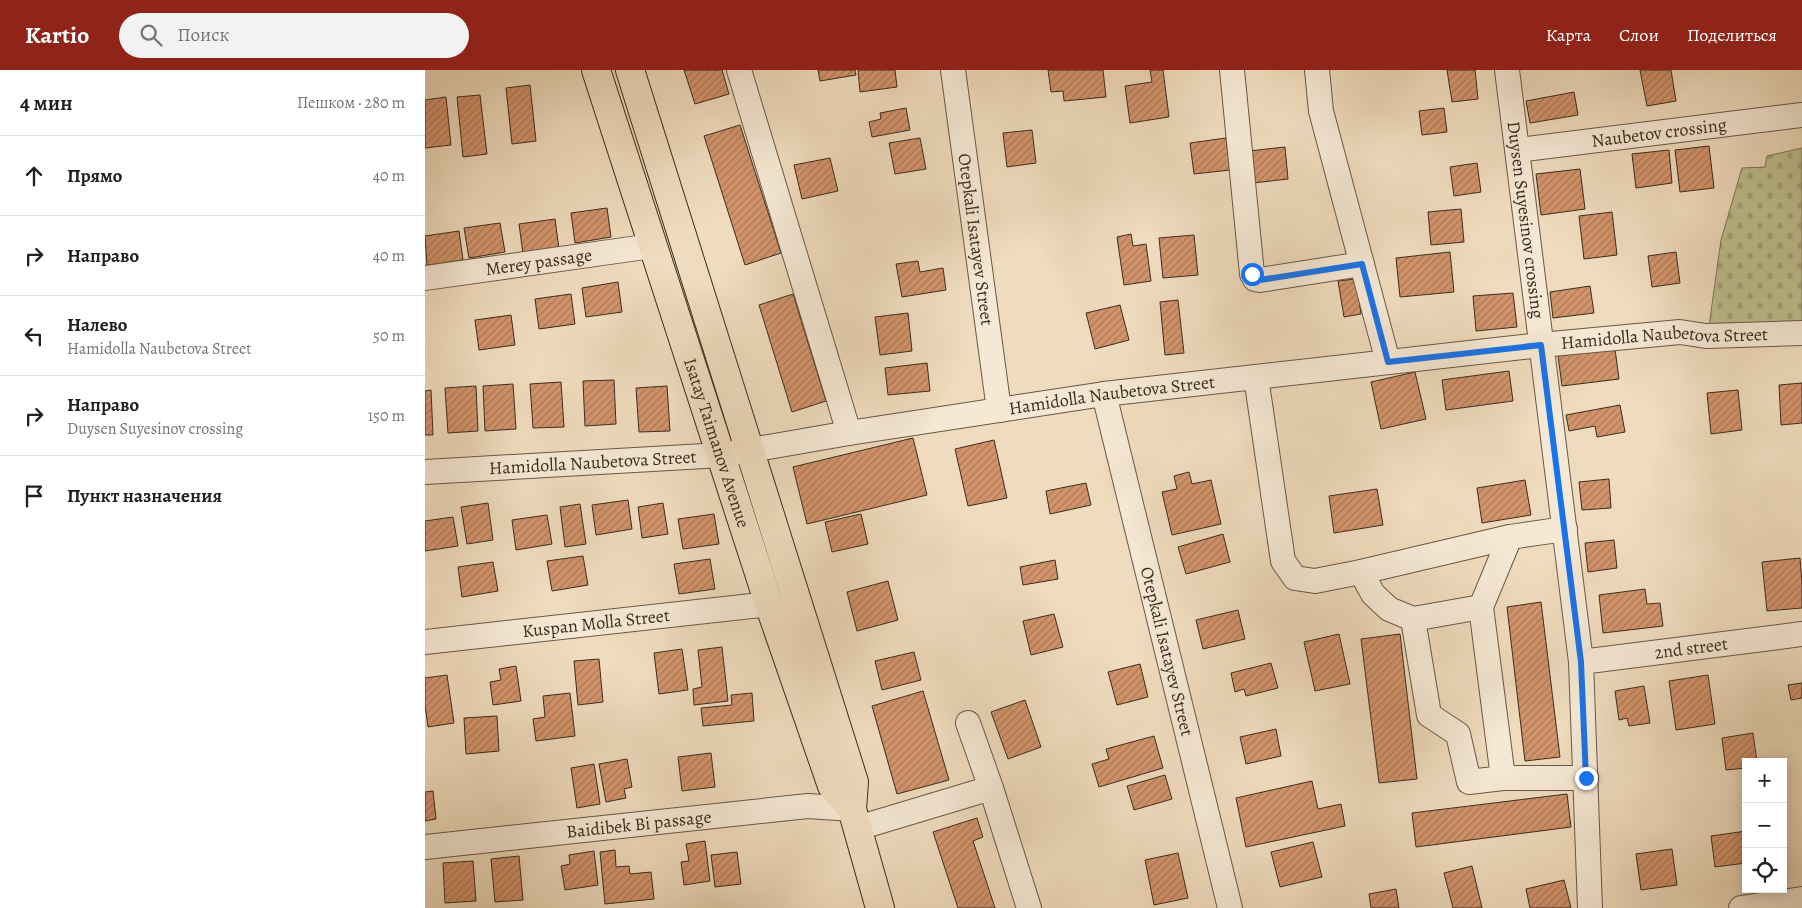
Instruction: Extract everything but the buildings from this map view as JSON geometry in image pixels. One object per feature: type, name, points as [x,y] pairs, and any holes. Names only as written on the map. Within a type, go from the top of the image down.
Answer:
[{"type":"main road","name":"Isatay Taimanov Avenue","points":[[596,70],[769,604],[832,786],[855,818]]},
{"type":"main road","name":"Isatay Taimanov Avenue","points":[[630,70],[854,782],[855,818],[880,908]]},
{"type":"street","points":[[739,70],[849,433]]},
{"type":"street","name":"Otepkali Isatayev Street","points":[[953,70],[999,410]]},
{"type":"street","points":[[1232,70],[1252,274],[1260,280],[1362,264]]},
{"type":"street","points":[[1317,70],[1321,111],[1388,362]]},
{"type":"street","name":"Duysen Suyesinov crossing","points":[[1507,70],[1581,662],[1590,908]]},
{"type":"street","name":"Naubetov crossing","points":[[1518,150],[1802,115]]},
{"type":"street","name":"Merey passage","points":[[425,278],[652,246]]},
{"type":"street","name":"Hamidolla Naubetova Street","points":[[425,472],[722,455],[849,433],[1104,394],[1541,345],[1680,332],[1706,336],[1802,333]]},
{"type":"street","points":[[1256,377],[1283,561],[1295,578],[1315,580],[1361,572],[1510,536],[1565,530]]},
{"type":"street","name":"Otepkali Isatayev Street","points":[[1104,394],[1230,908]]},
{"type":"street","points":[[1503,778],[1481,607],[1510,536]]},
{"type":"street","points":[[1361,572],[1373,594],[1389,610],[1413,619],[1481,607]]},
{"type":"street","name":"Kuspan Molla Street","points":[[425,642],[769,604]]},
{"type":"street","points":[[1413,619],[1429,715],[1458,734],[1469,782],[1503,778],[1586,778]]},
{"type":"street","name":"2nd street","points":[[1581,662],[1802,634]]},
{"type":"street","points":[[968,723],[1029,908]]},
{"type":"street","points":[[855,818],[991,788]]},
{"type":"street","name":"Baidibek Bi passage","points":[[425,847],[808,806],[855,818]]},
{"type":"street","points":[[1741,908],[1802,899]]},
{"type":"green space","points":[[1802,148],[1802,324],[1709,326],[1721,240],[1742,168],[1765,167],[1767,156]]},
{"type":"route","points":[[1252,274],[1260,280],[1362,264],[1388,362],[1541,345],[1581,662],[1586,778]]}]
